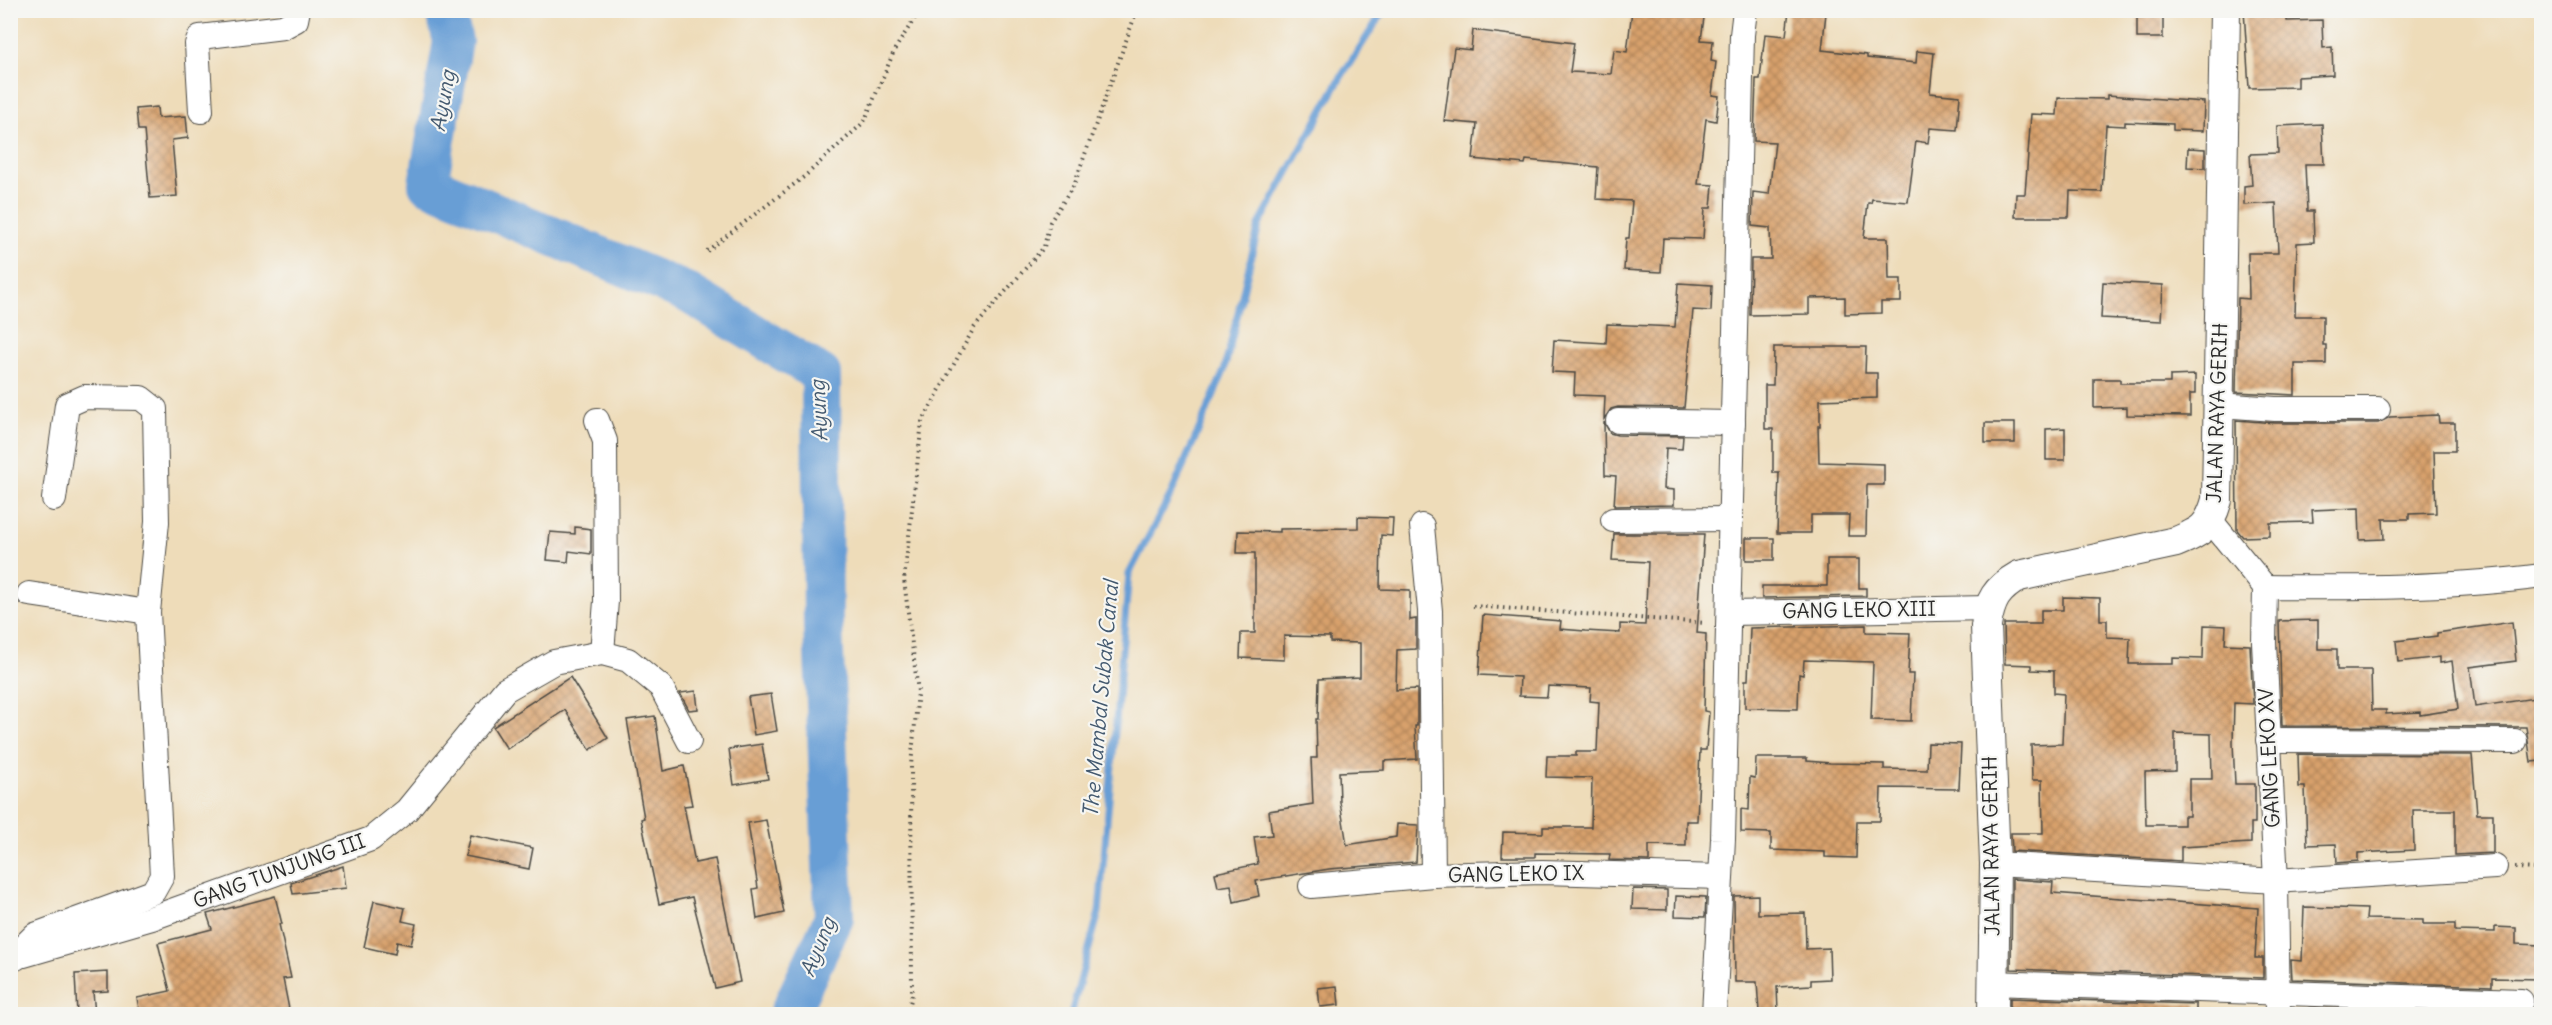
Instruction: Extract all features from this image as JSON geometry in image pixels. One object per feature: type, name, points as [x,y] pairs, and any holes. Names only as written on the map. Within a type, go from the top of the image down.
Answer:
[{"type":"street","points":[[201,111],[197,44],[200,37],[283,27],[296,20],[298,10]]},
{"type":"street","points":[[1714,1014],[1721,876],[1742,35],[1745,10]]},
{"type":"street","name":"JALAN RAYA GERIH","points":[[1993,1014],[1995,864],[1986,626],[1988,608],[2003,585],[2019,576],[2176,543],[2199,532],[2211,521],[2217,500],[2225,10]]},
{"type":"street","points":[[13,958],[35,936],[153,892],[162,876],[148,612],[157,522],[155,409],[141,398],[85,397],[67,405],[54,499]]},
{"type":"street","points":[[2220,405],[2275,409],[2378,410]]},
{"type":"street","points":[[597,420],[604,441],[606,601],[602,653]]},
{"type":"street","points":[[1618,422],[1733,423]]},
{"type":"street","points":[[1613,520],[1731,519]]},
{"type":"street","points":[[2211,521],[2265,587],[2499,582],[2541,576]]},
{"type":"street","points":[[1422,526],[1430,611],[1433,875]]},
{"type":"street","name":"GANG LEKO XV","points":[[2265,587],[2268,740],[2276,881],[2278,1004]]},
{"type":"street","points":[[29,594],[148,612]]},
{"type":"street","name":"GANG LEKO XIII","points":[[1728,619],[1988,608]]},
{"type":"street","name":"GANG TUNJUNG III","points":[[13,958],[152,918],[371,838],[407,810],[505,690],[554,662],[602,653],[628,660],[661,687],[689,741]]},
{"type":"street","points":[[2268,740],[2514,741]]},
{"type":"street","points":[[1995,864],[2276,881],[2495,867]]},
{"type":"street","name":"GANG LEKO IX","points":[[1311,886],[1433,875],[1542,872],[1721,876]]},
{"type":"street","points":[[1992,983],[2278,1004],[2521,1001]]},
{"type":"path","points":[[707,251],[805,176],[864,122],[895,49],[920,10]]},
{"type":"path","points":[[908,1014],[912,994],[911,765],[918,692],[904,580],[922,422],[974,328],[1044,248],[1050,222],[1074,185],[1137,10]]},
{"type":"path","points":[[1473,606],[1728,619]]},
{"type":"building","points":[[1632,10],[1705,10],[1701,40],[1713,41],[1711,61],[1716,62],[1712,95],[1719,96],[1716,121],[1706,119],[1698,184],[1713,185],[1711,208],[1705,208],[1703,239],[1663,238],[1661,272],[1624,270],[1632,201],[1596,199],[1598,167],[1526,160],[1525,164],[1473,159],[1477,124],[1444,121],[1454,48],[1471,50],[1473,30],[1574,43],[1570,72],[1611,74],[1614,50],[1627,52]]},
{"type":"building","points":[[1789,10],[1826,13],[1822,50],[1916,63],[1917,51],[1934,53],[1930,93],[1960,96],[1957,130],[1930,128],[1928,143],[1916,141],[1908,202],[1872,199],[1871,203],[1868,203],[1864,238],[1888,238],[1889,279],[1901,279],[1901,302],[1881,302],[1881,313],[1845,314],[1845,297],[1809,298],[1809,314],[1750,315],[1751,259],[1771,259],[1770,228],[1752,226],[1753,192],[1769,194],[1775,142],[1754,141],[1756,79],[1760,79],[1765,34],[1786,36]]},
{"type":"building","points":[[2137,10],[2163,10],[2163,38],[2137,38]]},
{"type":"building","points":[[2244,10],[2286,10],[2287,21],[2322,20],[2323,48],[2332,47],[2333,75],[2298,77],[2298,87],[2249,88]]},
{"type":"building","points":[[2107,95],[2204,102],[2203,131],[2173,130],[2173,124],[2125,122],[2125,126],[2106,125],[2102,192],[2070,191],[2069,217],[2015,217],[2016,194],[2025,194],[2031,114],[2057,115],[2058,98],[2107,99]]},
{"type":"building","points":[[157,107],[158,118],[186,116],[188,138],[172,140],[177,196],[150,198],[144,130],[138,130],[136,109]]},
{"type":"building","points":[[2322,124],[2324,164],[2305,164],[2307,211],[2313,211],[2314,242],[2297,243],[2295,316],[2323,316],[2323,345],[2326,345],[2326,364],[2295,364],[2295,395],[2236,392],[2238,298],[2249,299],[2248,253],[2278,253],[2276,203],[2244,205],[2244,186],[2252,185],[2250,154],[2278,153],[2277,126]]},
{"type":"building","points":[[2188,148],[2205,149],[2205,168],[2187,167]]},
{"type":"building","points":[[2103,282],[2163,285],[2161,321],[2101,318]]},
{"type":"building","points":[[1678,283],[1712,285],[1711,311],[1693,310],[1684,408],[1618,407],[1611,409],[1604,419],[1605,396],[1574,395],[1575,373],[1552,372],[1554,340],[1606,343],[1607,324],[1675,327]]},
{"type":"building","points":[[1774,347],[1866,347],[1865,373],[1877,373],[1877,398],[1820,400],[1820,426],[1818,426],[1819,462],[1884,464],[1884,485],[1867,485],[1866,536],[1848,536],[1849,515],[1811,515],[1811,533],[1777,533],[1779,473],[1773,473],[1773,429],[1765,429],[1765,385],[1773,385]]},
{"type":"building","points":[[2195,375],[2195,394],[2190,394],[2190,416],[2127,415],[2127,407],[2094,408],[2094,379],[2120,379],[2120,383],[2170,383],[2170,376]]},
{"type":"building","points":[[2438,415],[2439,423],[2455,423],[2455,451],[2434,451],[2436,513],[2409,514],[2409,519],[2383,519],[2384,539],[2360,540],[2359,508],[2312,510],[2313,522],[2270,523],[2270,536],[2243,537],[2237,530],[2236,420],[2275,423],[2378,423],[2390,417]]},
{"type":"building","points":[[1604,422],[1610,433],[1617,435],[1683,436],[1682,449],[1666,448],[1664,489],[1674,490],[1674,505],[1614,506],[1616,476],[1605,475]]},
{"type":"building","points":[[1985,423],[2015,423],[2015,443],[1985,443]]},
{"type":"building","points":[[2065,428],[2065,460],[2046,460],[2046,429]]},
{"type":"building","points":[[1358,517],[1393,518],[1392,536],[1381,535],[1380,589],[1410,590],[1410,620],[1416,619],[1416,649],[1397,650],[1396,690],[1417,689],[1417,726],[1415,726],[1417,759],[1384,761],[1384,770],[1339,772],[1340,802],[1347,845],[1396,837],[1397,824],[1418,825],[1416,862],[1329,869],[1256,881],[1259,896],[1234,902],[1231,885],[1218,887],[1215,873],[1258,864],[1254,837],[1272,835],[1269,811],[1313,804],[1311,758],[1317,758],[1316,719],[1318,719],[1319,679],[1360,677],[1360,643],[1330,642],[1330,637],[1284,636],[1284,660],[1240,658],[1241,633],[1255,633],[1255,553],[1237,553],[1238,531],[1280,532],[1280,529],[1358,528]]},
{"type":"building","points":[[575,527],[591,529],[591,554],[569,551],[568,562],[547,560],[550,532],[575,534]]},
{"type":"building","points":[[1614,534],[1704,534],[1697,633],[1706,634],[1704,711],[1709,712],[1706,750],[1700,750],[1697,821],[1686,821],[1686,846],[1649,845],[1649,861],[1609,860],[1610,854],[1535,853],[1535,857],[1502,857],[1503,832],[1543,833],[1543,827],[1591,827],[1592,778],[1546,777],[1547,756],[1576,756],[1576,752],[1597,752],[1599,702],[1590,701],[1591,688],[1548,686],[1547,697],[1519,696],[1520,677],[1479,675],[1483,615],[1561,621],[1560,629],[1585,631],[1620,633],[1620,624],[1645,625],[1648,562],[1612,560]]},
{"type":"building","points":[[1746,538],[1774,538],[1774,560],[1746,560]]},
{"type":"building","points":[[1827,559],[1859,559],[1859,588],[1866,588],[1866,596],[1762,598],[1762,586],[1827,586]]},
{"type":"building","points":[[2063,597],[2100,598],[2100,620],[2107,620],[2107,637],[2130,638],[2129,664],[2173,664],[2173,658],[2203,659],[2204,625],[2226,626],[2225,644],[2250,645],[2253,704],[2234,703],[2233,743],[2235,784],[2255,784],[2255,823],[2251,823],[2251,843],[2181,847],[2181,861],[2012,851],[2011,833],[2043,833],[2042,780],[2032,780],[2031,745],[2062,744],[2064,694],[2054,693],[2054,671],[2031,670],[2031,665],[2005,664],[2004,624],[2041,624],[2041,610],[2063,610]],"holes":[[[2175,733],[2211,734],[2212,779],[2189,779],[2189,816],[2184,816],[2184,825],[2146,825],[2145,772],[2175,771]]]},
{"type":"building","points":[[2318,620],[2318,649],[2337,649],[2337,670],[2371,670],[2372,710],[2386,710],[2386,714],[2420,712],[2420,715],[2458,709],[2452,661],[2440,663],[2440,657],[2398,662],[2396,641],[2512,622],[2516,661],[2470,667],[2475,707],[2541,697],[2541,761],[2531,762],[2526,727],[2282,726],[2279,621]]},
{"type":"building","points":[[1866,625],[1866,632],[1910,633],[1908,674],[1913,674],[1911,721],[1871,720],[1873,662],[1804,660],[1803,675],[1799,674],[1798,709],[1745,708],[1750,628]]},
{"type":"building","points":[[570,677],[608,738],[590,750],[565,710],[507,749],[493,727]]},
{"type":"building","points":[[696,691],[698,709],[689,710],[680,693]]},
{"type":"building","points":[[771,694],[777,731],[754,735],[748,697]]},
{"type":"building","points":[[655,716],[663,771],[684,766],[692,805],[684,806],[695,863],[715,859],[740,982],[715,988],[692,897],[659,904],[641,819],[644,818],[627,720]]},
{"type":"building","points":[[1928,743],[1961,744],[1959,789],[1881,788],[1880,821],[1857,821],[1856,858],[1825,857],[1825,852],[1771,850],[1771,833],[1741,832],[1741,809],[1749,810],[1750,777],[1755,778],[1756,758],[1807,758],[1807,761],[1830,763],[1884,764],[1884,769],[1927,770]]},
{"type":"building","points":[[762,744],[768,779],[734,785],[729,749]]},
{"type":"building","points":[[2298,754],[2472,755],[2477,814],[2493,814],[2493,853],[2455,855],[2455,810],[2413,810],[2414,850],[2358,853],[2358,861],[2337,863],[2336,844],[2307,845],[2305,787],[2299,787]]},
{"type":"building","points":[[766,820],[784,913],[757,919],[753,889],[758,888],[748,823]]},
{"type":"building","points":[[470,835],[533,848],[529,869],[465,856]]},
{"type":"building","points":[[343,866],[346,888],[293,894],[291,883]]},
{"type":"building","points":[[2012,879],[2053,882],[2052,893],[2258,908],[2255,958],[2263,958],[2263,978],[2011,969]]},
{"type":"building","points":[[1633,889],[1667,890],[1667,910],[1632,909]]},
{"type":"building","points":[[1758,895],[1758,914],[1805,913],[1806,949],[1829,948],[1830,979],[1811,980],[1811,985],[1777,987],[1778,1011],[1759,1012],[1757,982],[1735,982],[1734,896]]},
{"type":"building","points":[[275,896],[291,978],[283,979],[290,1014],[140,1014],[137,998],[170,991],[158,943],[212,929],[207,914]]},
{"type":"building","points":[[1676,896],[1706,897],[1705,917],[1675,916]]},
{"type":"building","points":[[374,901],[405,908],[402,921],[416,924],[411,945],[397,942],[395,954],[364,947]]},
{"type":"building","points":[[2304,907],[2367,909],[2366,919],[2423,920],[2423,924],[2455,924],[2455,931],[2495,932],[2495,927],[2516,928],[2516,944],[2541,945],[2541,979],[2492,978],[2492,986],[2292,979],[2291,960],[2302,961]]},
{"type":"building","points":[[108,972],[108,991],[93,992],[95,1014],[77,1014],[75,974]]},
{"type":"building","points":[[1337,986],[1339,1005],[1320,1007],[1318,988]]},
{"type":"building","points":[[2010,998],[2196,1004],[2196,1014],[2010,1014]]},
{"type":"building","points":[[2310,1008],[2420,1012],[2420,1014],[2310,1014]]},
{"type":"waterway","name":"Ayung","points":[[445,10],[453,41],[428,184],[686,292],[821,374],[823,625],[834,918],[789,1014]]},
{"type":"waterway","name":"The Mambal Subak Canal","points":[[1071,1014],[1099,912],[1129,574],[1172,492],[1224,371],[1259,225],[1341,77],[1384,10]]}]
